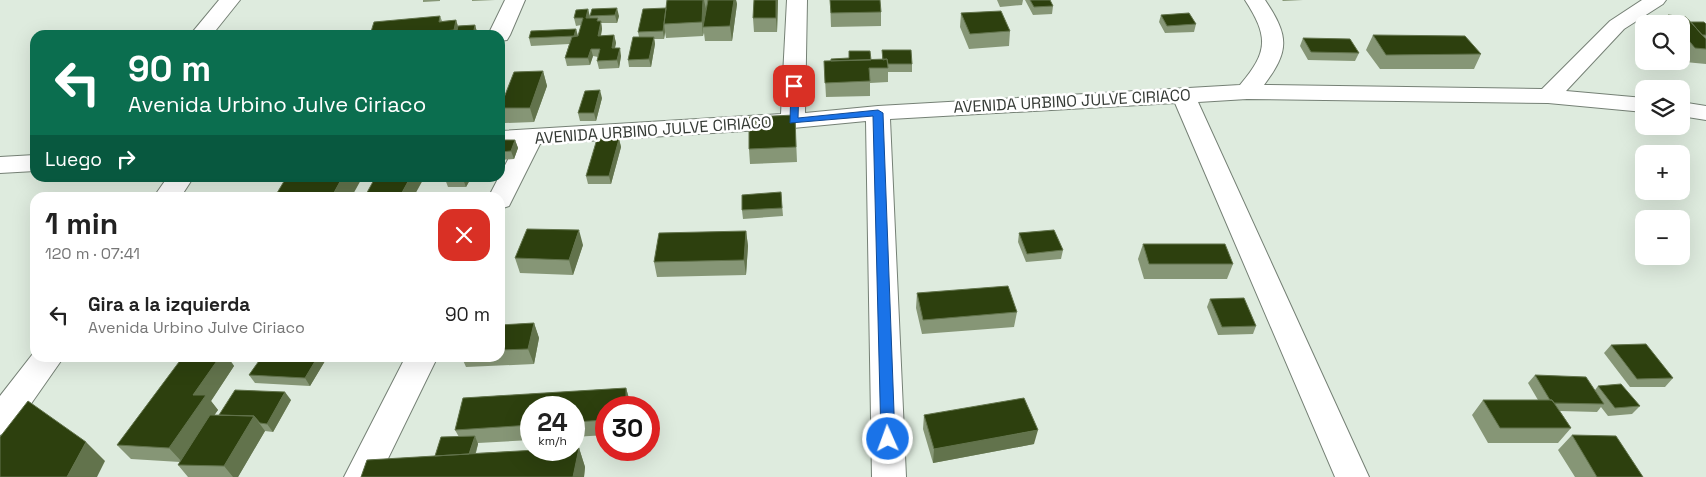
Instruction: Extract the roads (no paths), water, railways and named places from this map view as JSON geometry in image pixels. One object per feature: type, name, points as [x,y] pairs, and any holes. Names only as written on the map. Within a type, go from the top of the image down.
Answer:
[{"type":"street","points":[[205,30],[230,0]]},
{"type":"street","points":[[501,30],[516,0]]},
{"type":"street","points":[[793,121],[797,0]]},
{"type":"street","points":[[1247,92],[1268,66],[1276,44],[1269,20],[1255,0]]},
{"type":"street","points":[[1548,96],[1617,25],[1656,0]]},
{"type":"street","name":"AVENIDA URBINO JULVE CIRIACO","points":[[505,140],[793,121],[878,113],[1247,92],[1548,96],[1635,104]]},
{"type":"street","points":[[1183,95],[1352,477]]},
{"type":"street","points":[[1690,110],[1706,113]]},
{"type":"street","points":[[878,113],[889,477]]},
{"type":"street","points":[[504,192],[531,138]]},
{"type":"street","points":[[0,165],[30,163]]},
{"type":"street","points":[[0,421],[43,362]]},
{"type":"street","points":[[361,477],[419,362]]}]
